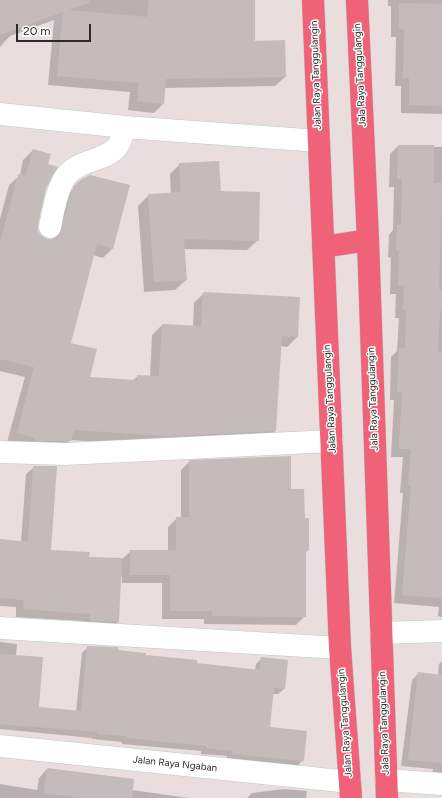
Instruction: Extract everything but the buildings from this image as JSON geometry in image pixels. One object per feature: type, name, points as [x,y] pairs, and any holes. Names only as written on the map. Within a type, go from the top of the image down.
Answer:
[{"type":"highway","name":"Jalan Raya Tanggulangin","points":[[313,0],[322,247],[332,441],[340,648],[350,790]]},
{"type":"highway","name":"Jala Raya Tanggulangin","points":[[357,0],[368,240],[380,633],[387,789]]},
{"type":"highway","points":[[322,247],[368,240]]},
{"type":"street","points":[[0,114],[126,127],[319,141]]},
{"type":"street","points":[[50,227],[57,198],[65,176],[75,167],[108,154],[118,146],[126,127]]},
{"type":"street","points":[[0,452],[65,454],[332,441]]},
{"type":"street","points":[[0,628],[340,648]]},
{"type":"street","points":[[380,633],[442,631]]},
{"type":"street","name":"Jalan Raya Ngaban","points":[[0,746],[350,790]]},
{"type":"street","points":[[387,789],[442,784]]}]
